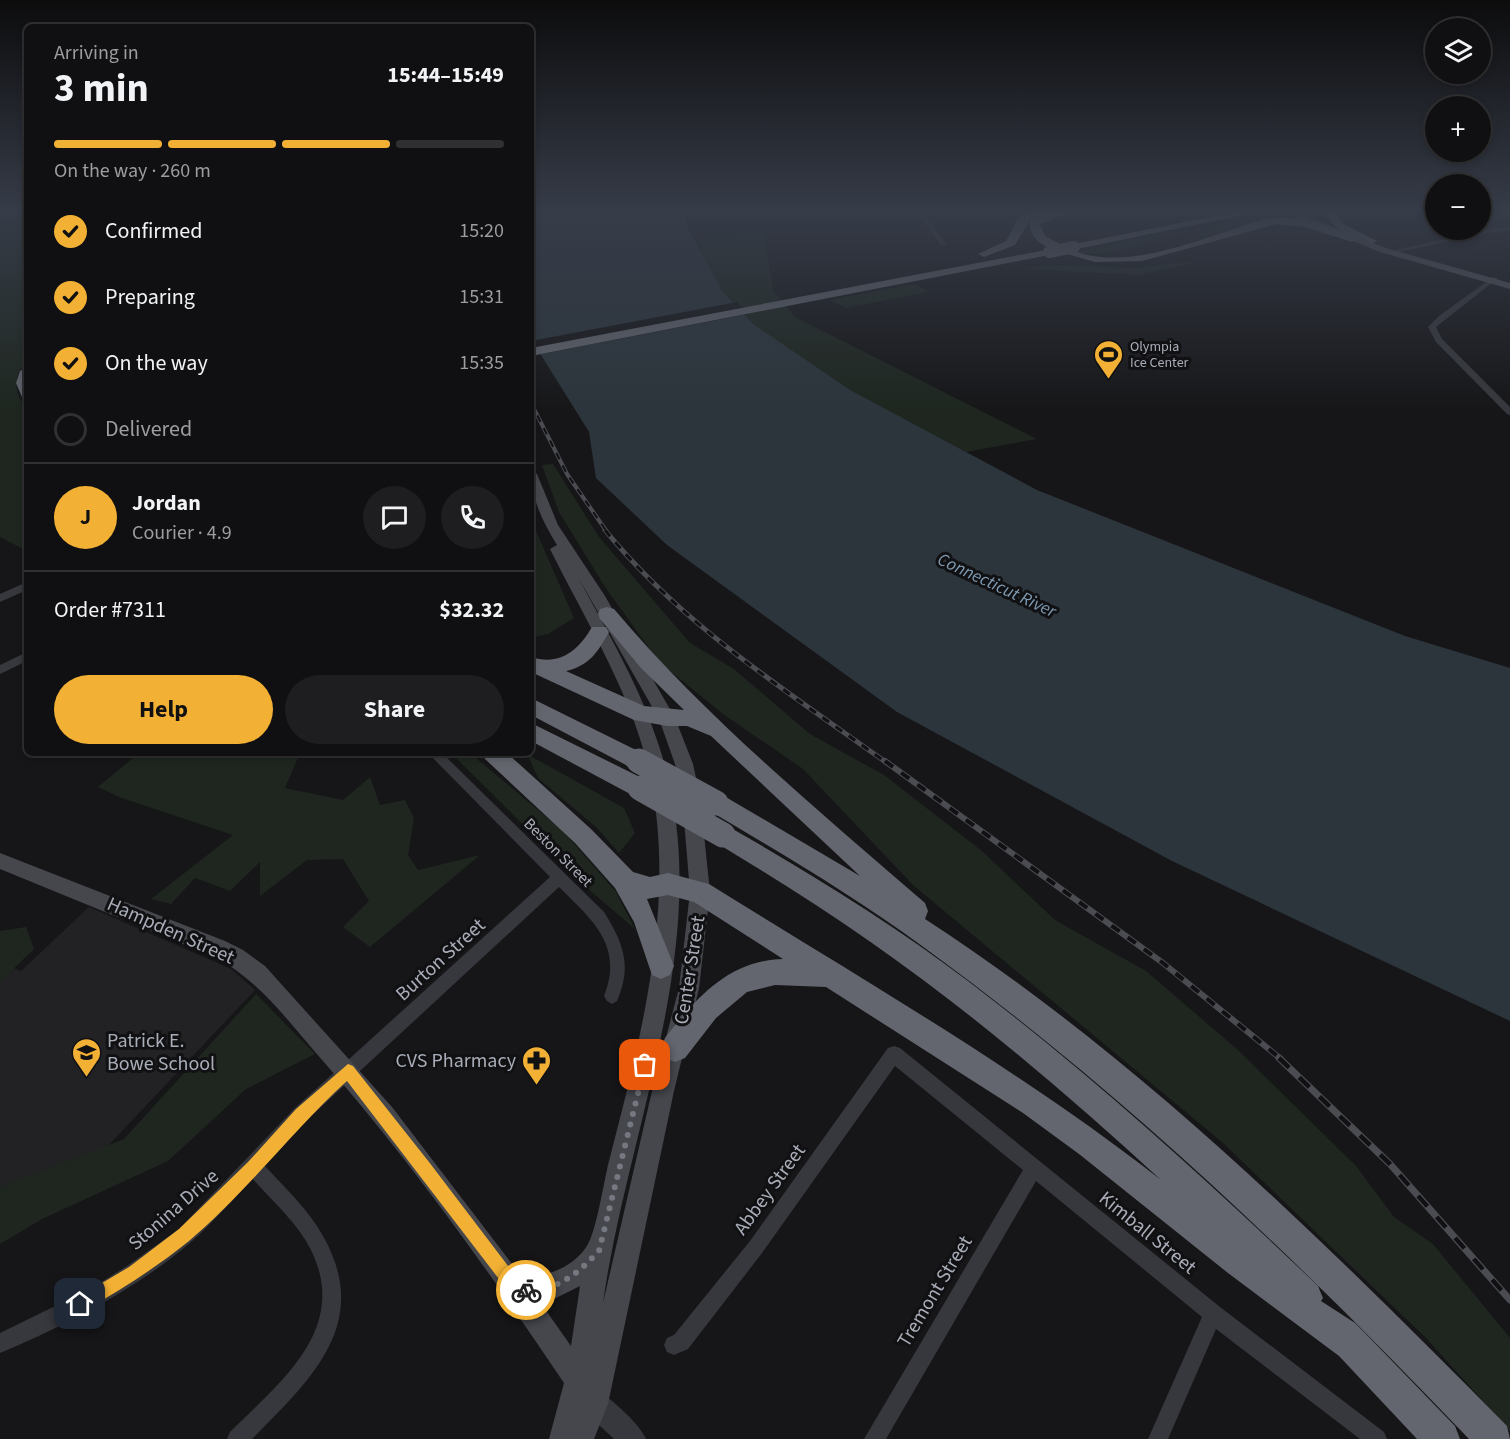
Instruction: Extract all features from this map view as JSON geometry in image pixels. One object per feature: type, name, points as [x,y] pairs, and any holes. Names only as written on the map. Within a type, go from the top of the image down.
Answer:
[{"type":"highway","points":[[534,344],[902,277]]},
{"type":"highway","points":[[534,351],[834,290]]},
{"type":"highway","points":[[534,664],[555,666],[582,658],[590,651],[603,623],[875,876],[1211,1162],[1374,1317],[1494,1439]]},
{"type":"highway","points":[[534,664],[641,714],[667,718],[689,718],[722,734]]},
{"type":"highway","points":[[534,708],[716,803],[865,891],[952,950],[1026,1006]]},
{"type":"highway","points":[[534,733],[640,788],[855,914],[1015,1033],[1195,1189],[1353,1345],[1442,1439]]},
{"type":"highway","points":[[496,756],[583,836],[624,880],[645,919],[661,966]]},
{"type":"highway","points":[[624,880],[636,886],[650,888],[668,884],[700,892],[1033,1103],[1090,1143],[1239,1262],[1353,1345]]},
{"type":"highway","points":[[675,1048],[716,998],[744,980],[770,971],[786,970],[832,975]]},
{"type":"main road","points":[[1479,277],[1510,284]]},
{"type":"main road","points":[[1480,277],[1488,280]]},
{"type":"main road","name":"Center Street","points":[[534,482],[551,525],[603,623],[641,714],[660,782],[670,852],[668,922],[645,1065],[599,1251],[578,1380],[563,1439]]},
{"type":"main road","name":"Center Street","points":[[580,1439],[594,1404],[663,1091],[689,988],[700,892],[691,796],[684,764],[667,718],[603,623]]},
{"type":"main road","name":"Hampden Street","points":[[0,861],[100,897],[237,958],[271,986],[348,1071],[424,1167],[517,1290],[578,1380]]},
{"type":"main road","points":[[517,1290],[542,1291],[562,1283],[581,1270],[599,1251]]},
{"type":"street","points":[[1488,280],[1465,302],[1435,320],[1432,330],[1510,412]]},
{"type":"street","points":[[0,598],[24,587]]},
{"type":"street","points":[[0,670],[24,658]]},
{"type":"street","name":"Beston Street","points":[[437,756],[599,917],[616,943],[620,961],[618,984],[612,996]]},
{"type":"street","name":"Burton Street","points":[[348,1071],[560,878]]},
{"type":"street","name":"Kimball Street","points":[[894,1054],[1213,1314],[1377,1439]]},
{"type":"street","name":"Abbey Street","points":[[674,1345],[681,1342],[756,1247],[894,1054]]},
{"type":"street","name":"Stonina Drive","points":[[0,1343],[97,1296],[134,1273],[185,1234],[253,1167],[301,1114],[348,1071]]},
{"type":"street","points":[[237,1439],[315,1357],[330,1325],[332,1282],[317,1243],[253,1167]]},
{"type":"street","name":"Tremont Street","points":[[874,1439],[1034,1167]]},
{"type":"street","points":[[1158,1439],[1213,1314]]},
{"type":"street","points":[[578,1380],[594,1404],[633,1439]]},
{"type":"shaded area","points":[[0,277],[24,277],[24,365],[19,373],[16,386],[19,398],[24,405],[24,549],[0,537]]},
{"type":"shaded area","points":[[714,277],[771,277],[773,290],[795,317],[1037,439],[966,452],[743,336]]},
{"type":"shaded area","points":[[915,284],[928,292],[846,308],[830,300]]},
{"type":"shaded area","points":[[553,464],[599,537],[690,643],[734,669],[810,734],[884,775],[982,851],[1055,920],[1146,971],[1238,1050],[1356,1166],[1394,1217],[1433,1244],[1510,1338],[1510,1431],[1426,1338],[1223,1143],[913,885],[803,769],[723,714],[659,662],[605,587],[559,512],[542,465]]},
{"type":"shaded area","points":[[534,531],[536,531],[574,618],[548,634],[534,637]]},
{"type":"shaded area","points":[[135,756],[299,756],[285,788],[343,800],[370,777],[380,805],[405,800],[414,818],[408,855],[418,870],[480,855],[370,947],[343,927],[369,901],[343,859],[307,860],[260,896],[260,862],[230,891],[195,878],[171,904],[151,899],[233,835],[119,797],[98,787]]},
{"type":"shaded area","points":[[454,756],[474,756],[563,831],[616,892],[635,929],[586,887]]},
{"type":"shaded area","points":[[528,756],[624,808],[635,833],[619,853],[597,828],[538,778]]},
{"type":"shaded area","name":"Patrick E. Bowe School","points":[[89,907],[231,969],[255,990],[89,1166],[0,1219],[0,963],[21,971]]},
{"type":"shaded area","points":[[26,927],[34,949],[0,982],[0,931]]},
{"type":"shaded area","points":[[256,994],[315,1054],[246,1089],[168,1161],[42,1219],[0,1244],[0,1187],[124,1139]]},
{"type":"water","name":"Connecticut River","points":[[534,277],[715,277],[722,291],[753,324],[850,390],[1037,490],[1405,636],[1510,668],[1510,1021],[1172,861],[897,712],[667,545],[596,478],[589,432],[534,344]]},
{"type":"pier","points":[[737,302],[748,314],[537,355],[534,350],[534,340]]},
{"type":"railway","points":[[534,409],[567,474],[607,532]]},
{"type":"railway","points":[[605,530],[635,565],[702,627],[738,656],[887,763]]},
{"type":"railway","points":[[885,761],[1163,963],[1281,1059]]},
{"type":"railway","points":[[1279,1058],[1390,1164],[1510,1300]]},
{"type":"way so far","points":[[526,1290],[542,1291],[562,1283],[581,1270],[599,1251],[645,1065]]},
{"type":"place","name":"Olympia Ice Center","points":[[1109,380]]},
{"type":"place","name":"Patrick E. Bowe School","points":[[86,1078]]},
{"type":"place","name":"CVS Pharmacy","points":[[537,1086]]},
{"type":"route","points":[[80,1304],[134,1273],[185,1234],[253,1167],[301,1114],[348,1071],[517,1290],[526,1290]]}]
